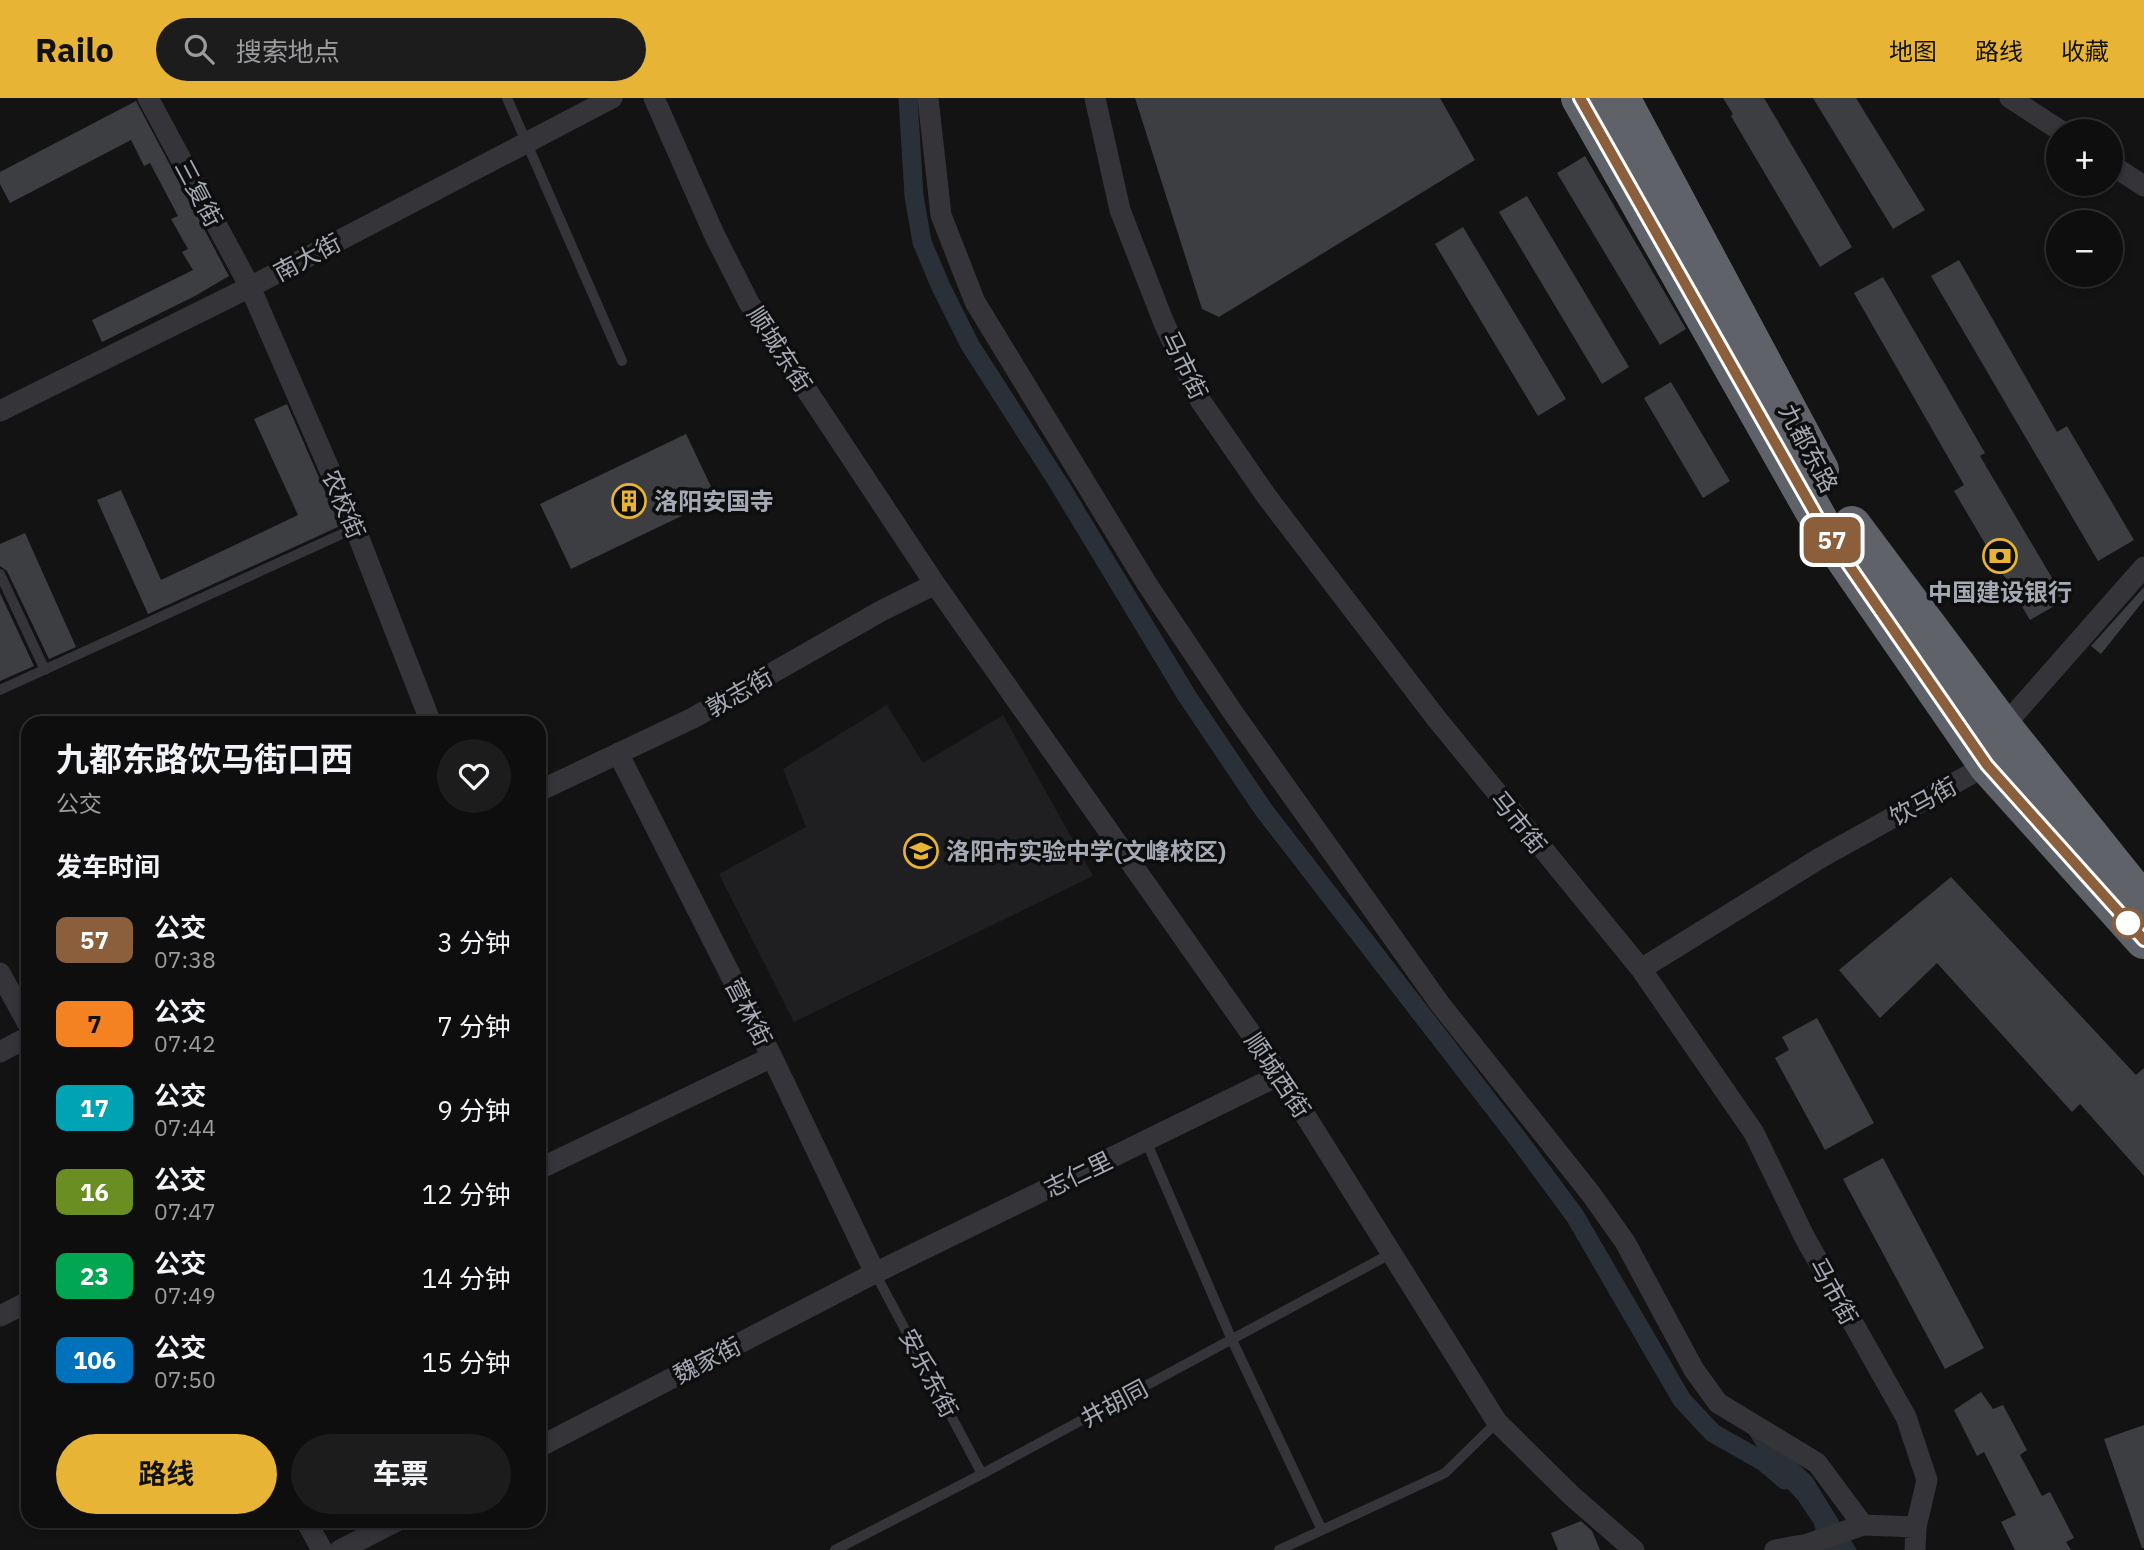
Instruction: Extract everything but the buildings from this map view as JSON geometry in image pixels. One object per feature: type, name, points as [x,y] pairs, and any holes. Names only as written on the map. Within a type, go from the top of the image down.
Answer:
[{"type":"highway","name":"九都东路","points":[[1580,98],[1824,529],[1987,765],[2144,940]]},
{"type":"highway","name":"九都东路","points":[[1621,98],[1845,516],[2003,727],[2144,903]]},
{"type":"street","name":"三复街","points":[[148,98],[250,287]]},
{"type":"street","name":"南大街","points":[[0,411],[250,287],[612,98]]},
{"type":"street","name":"顺城东街","points":[[654,98],[714,234],[749,303],[935,584]]},
{"type":"street","points":[[928,98],[941,215],[975,302],[1147,584],[1234,714],[1440,1004],[1625,1242],[1693,1370],[1718,1403],[1817,1463],[1863,1525]]},
{"type":"street","name":"马市街","points":[[1095,98],[1120,210],[1164,323],[1200,400],[1267,497],[1436,718],[1641,969],[1754,1133],[1805,1238],[1906,1417],[1927,1480],[1916,1527],[1915,1550]]},
{"type":"street","points":[[2010,98],[2046,121]]},
{"type":"street","points":[[2123,172],[2144,186]]},
{"type":"street","name":"农校街","points":[[250,287],[355,528],[428,716]]},
{"type":"street","points":[[1987,765],[2003,727],[2144,567]]},
{"type":"street","name":"敦志街","points":[[546,787],[693,718],[881,611],[935,584]]},
{"type":"street","name":"顺城西街","points":[[935,584],[1280,1075],[1497,1422],[1572,1496],[1634,1550]]},
{"type":"street","name":"营林街","points":[[618,754],[772,1057],[875,1273]]},
{"type":"street","name":"饮马街","points":[[1641,969],[1820,858],[1987,765]]},
{"type":"street","points":[[0,973],[21,1011]]},
{"type":"street","points":[[0,1052],[21,1041]]},
{"type":"street","points":[[546,1166],[772,1057]]},
{"type":"street","name":"志仁里","points":[[875,1273],[1280,1075]]},
{"type":"street","name":"魏家街","points":[[546,1443],[875,1273]]},
{"type":"street","points":[[0,1315],[21,1306]]},
{"type":"street","points":[[1775,1550],[1808,1544],[1863,1525],[1916,1527]]},
{"type":"street","points":[[310,1528],[322,1550]]},
{"type":"street","points":[[340,1550],[383,1528]]},
{"type":"lane","points":[[507,98],[622,361]]},
{"type":"lane","points":[[0,690],[355,528]]},
{"type":"lane","points":[[0,574],[45,670]]},
{"type":"lane","points":[[1146,1141],[1231,1340],[1322,1530]]},
{"type":"lane","name":"井胡同","points":[[835,1550],[1392,1254]]},
{"type":"lane","name":"安乐东街","points":[[875,1273],[982,1474]]},
{"type":"lane","points":[[1279,1550],[1445,1473],[1497,1422]]},
{"type":"shaded area","name":"洛阳市实验中学(文峰校区)","points":[[887,705],[923,763],[1003,715],[1093,876],[794,1022],[719,874],[806,827],[783,769]]},
{"type":"shaded area","points":[[1743,1424],[1792,1458],[1812,1477],[1857,1550],[1821,1550],[1814,1524],[1798,1500],[1774,1475]]},
{"type":"waterway","points":[[908,98],[914,196],[922,242],[941,287],[970,345],[1059,484],[1187,696],[1263,809],[1575,1216],[1682,1400],[1713,1433],[1764,1462],[1785,1480]]},
{"type":"bus line","name":"57","points":[[1580,98],[1824,529],[1987,765],[2144,940]]},
{"type":"place","name":"洛阳安国寺","points":[[629,501]]},
{"type":"place","name":"中国建设银行","points":[[2000,556]]},
{"type":"place","name":"洛阳市实验中学(文峰校区)","points":[[921,851]]}]
